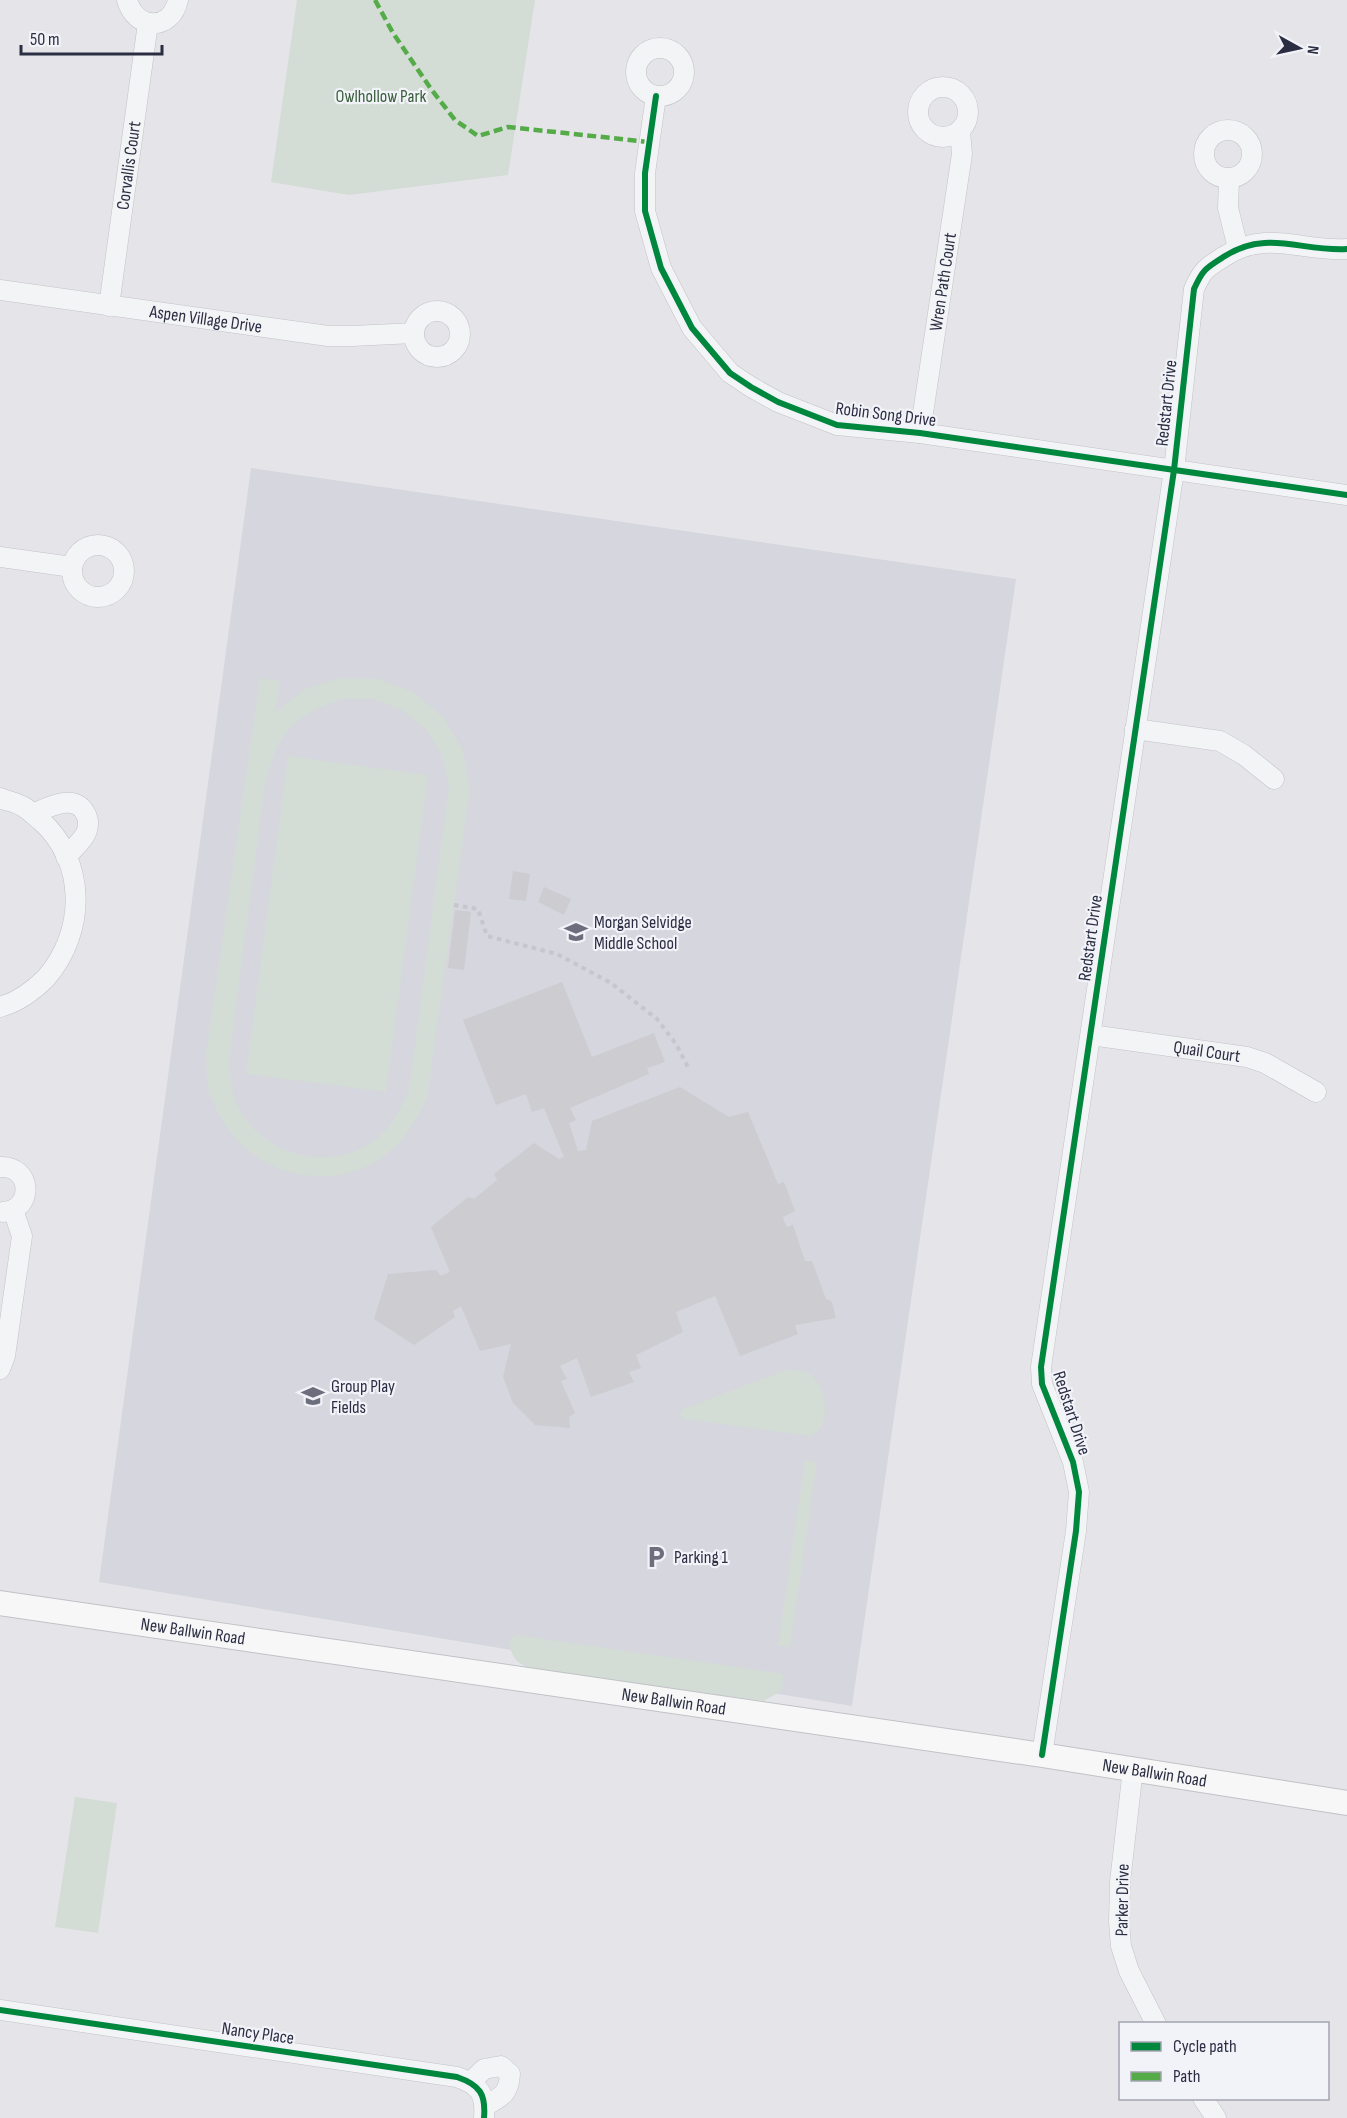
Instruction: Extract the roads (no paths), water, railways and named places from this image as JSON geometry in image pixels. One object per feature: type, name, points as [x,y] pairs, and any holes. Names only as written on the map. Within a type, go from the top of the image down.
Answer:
[{"type":"main road","name":"New Ballwin Road","points":[[0,1604],[1042,1755],[1347,1803]]},
{"type":"street","points":[[127,0],[133,15],[148,23],[165,20],[176,8],[178,0]]},
{"type":"street","name":"Corvallis Court","points":[[109,306],[148,23]]},
{"type":"street","name":"Robin Song Drive","points":[[656,96],[645,173],[645,211],[661,268],[692,328],[730,373],[751,387],[778,402],[837,425],[920,433],[1347,495]]},
{"type":"street","name":"Wren Path Court","points":[[920,433],[962,154],[960,131]]},
{"type":"street","points":[[1229,179],[1228,208],[1238,248]]},
{"type":"street","name":"Redstart Drive","points":[[1042,1755],[1076,1531],[1079,1492],[1073,1462],[1042,1384],[1041,1367],[1174,470],[1194,289],[1202,272],[1238,248],[1250,244],[1275,243],[1335,250],[1347,249]]},
{"type":"street","name":"Aspen Village Drive","points":[[0,290],[328,336],[414,333]]},
{"type":"street","points":[[0,557],[72,567]]},
{"type":"street","points":[[1135,729],[1220,741],[1244,755],[1274,779]]},
{"type":"street","points":[[0,798],[24,806],[51,830],[60,842],[75,883],[76,912],[69,941],[56,966],[35,990],[9,1005],[0,1007]]},
{"type":"street","points":[[33,814],[62,802],[70,802],[82,809],[88,824],[87,832],[66,857]]},
{"type":"street","name":"Quail Court","points":[[1091,1035],[1247,1057],[1265,1063],[1316,1092]]},
{"type":"street","points":[[0,1167],[13,1168],[19,1172],[26,1185],[24,1200],[7,1211],[22,1236],[0,1370]]},
{"type":"street","name":"Parker Drive","points":[[1133,1769],[1120,1882],[1120,1938],[1129,1971],[1155,2022]]},
{"type":"street","name":"Nancy Place","points":[[0,2010],[457,2077],[471,2082]]},
{"type":"street","points":[[501,2066],[510,2074],[509,2088],[484,2112],[484,2099],[471,2082],[484,2069],[501,2066]]},
{"type":"street","points":[[1204,2100],[1216,2118]]},
{"type":"place","name":"Morgan Selvidge Middle School","points":[[576,932]]},
{"type":"place","name":"Group Play Fields","points":[[313,1396]]},
{"type":"place","name":"Parking 1","points":[[656,1557]]},
{"type":"park label","name":"Owlhollow Park","points":[[381,96]]}]
